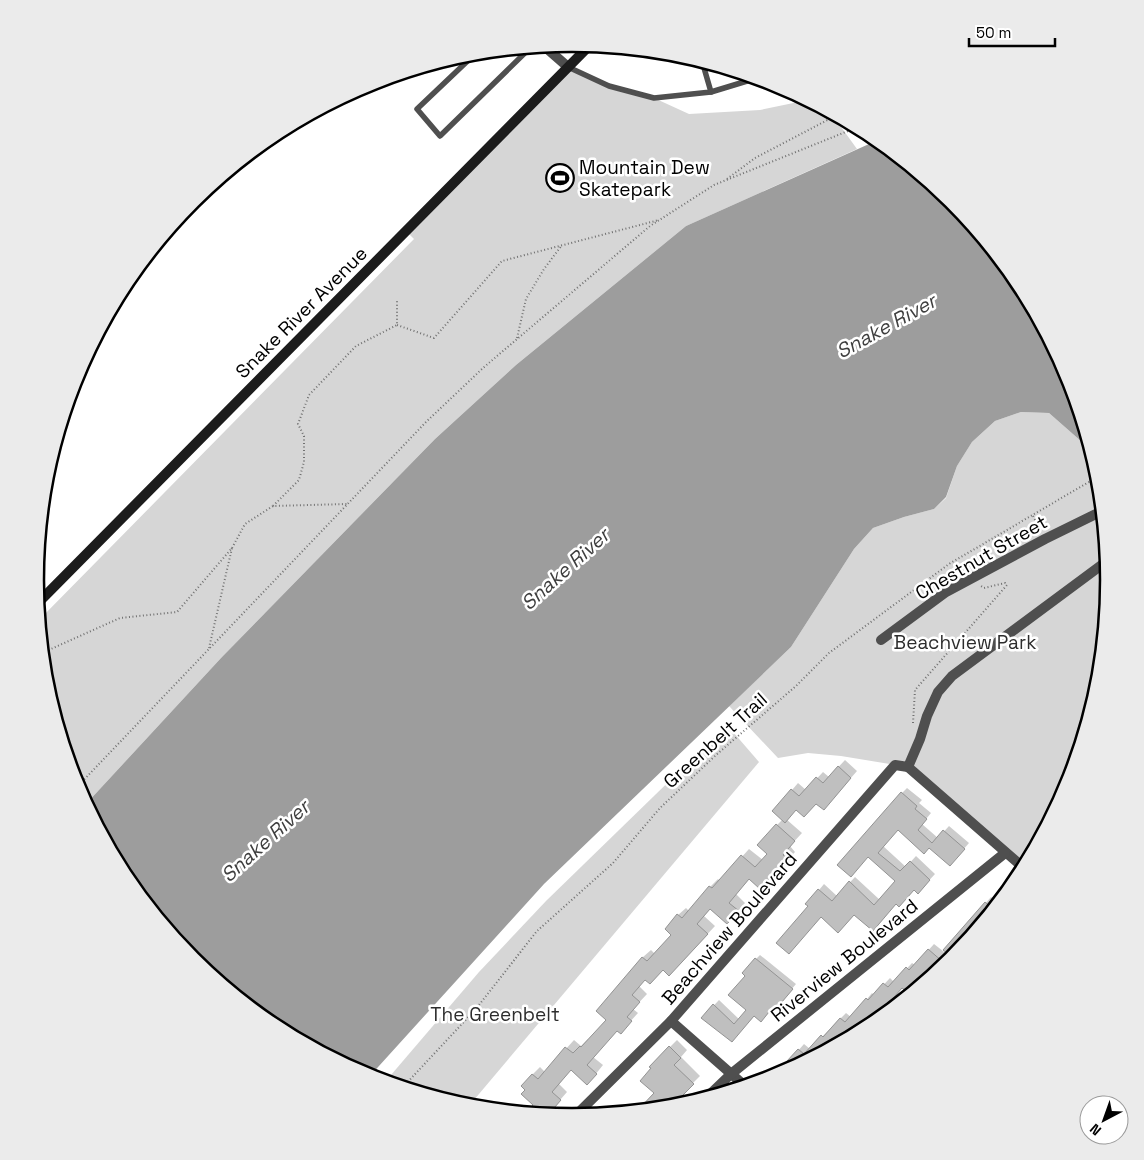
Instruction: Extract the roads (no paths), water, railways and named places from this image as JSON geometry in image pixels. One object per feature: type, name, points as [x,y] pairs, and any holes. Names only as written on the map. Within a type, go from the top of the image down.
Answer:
[{"type":"main road","name":"Snake River Avenue","points":[[44,596],[582,52]]},
{"type":"street","points":[[552,53],[568,66]]},
{"type":"street","name":"Chestnut Street","points":[[881,640],[946,592],[1096,514]]},
{"type":"street","points":[[1017,863],[908,767],[938,692],[952,676],[1100,566]]},
{"type":"street","name":"Beachview Boulevard","points":[[583,1108],[671,1021],[895,765],[908,767]]},
{"type":"street","name":"Riverview Boulevard","points":[[717,1088],[731,1074],[1005,853]]},
{"type":"street","points":[[671,1021],[739,1081]]},
{"type":"lane","points":[[466,63],[417,109],[440,136],[524,54]]},
{"type":"lane","points":[[568,66],[609,86],[654,98],[712,92],[746,81]]},
{"type":"lane","points":[[705,69],[712,92]]},
{"type":"water","name":"Snake River","points":[[869,144],[894,161],[946,206],[991,258],[1011,287],[1046,346],[1072,410],[1082,442],[1049,413],[1021,412],[995,421],[972,442],[957,466],[946,497],[934,509],[873,528],[854,549],[791,647],[544,884],[375,1070],[338,1054],[279,1019],[250,999],[198,954],[153,902],[133,873],[98,814],[91,798],[221,658],[435,439],[516,365],[686,226]]},
{"type":"place","name":"Mountain Dew Skatepark","points":[[560,178]]},
{"type":"park label","name":"Beachview Park","points":[[965,642]]},
{"type":"park label","name":"The Greenbelt","points":[[495,1014]]}]
